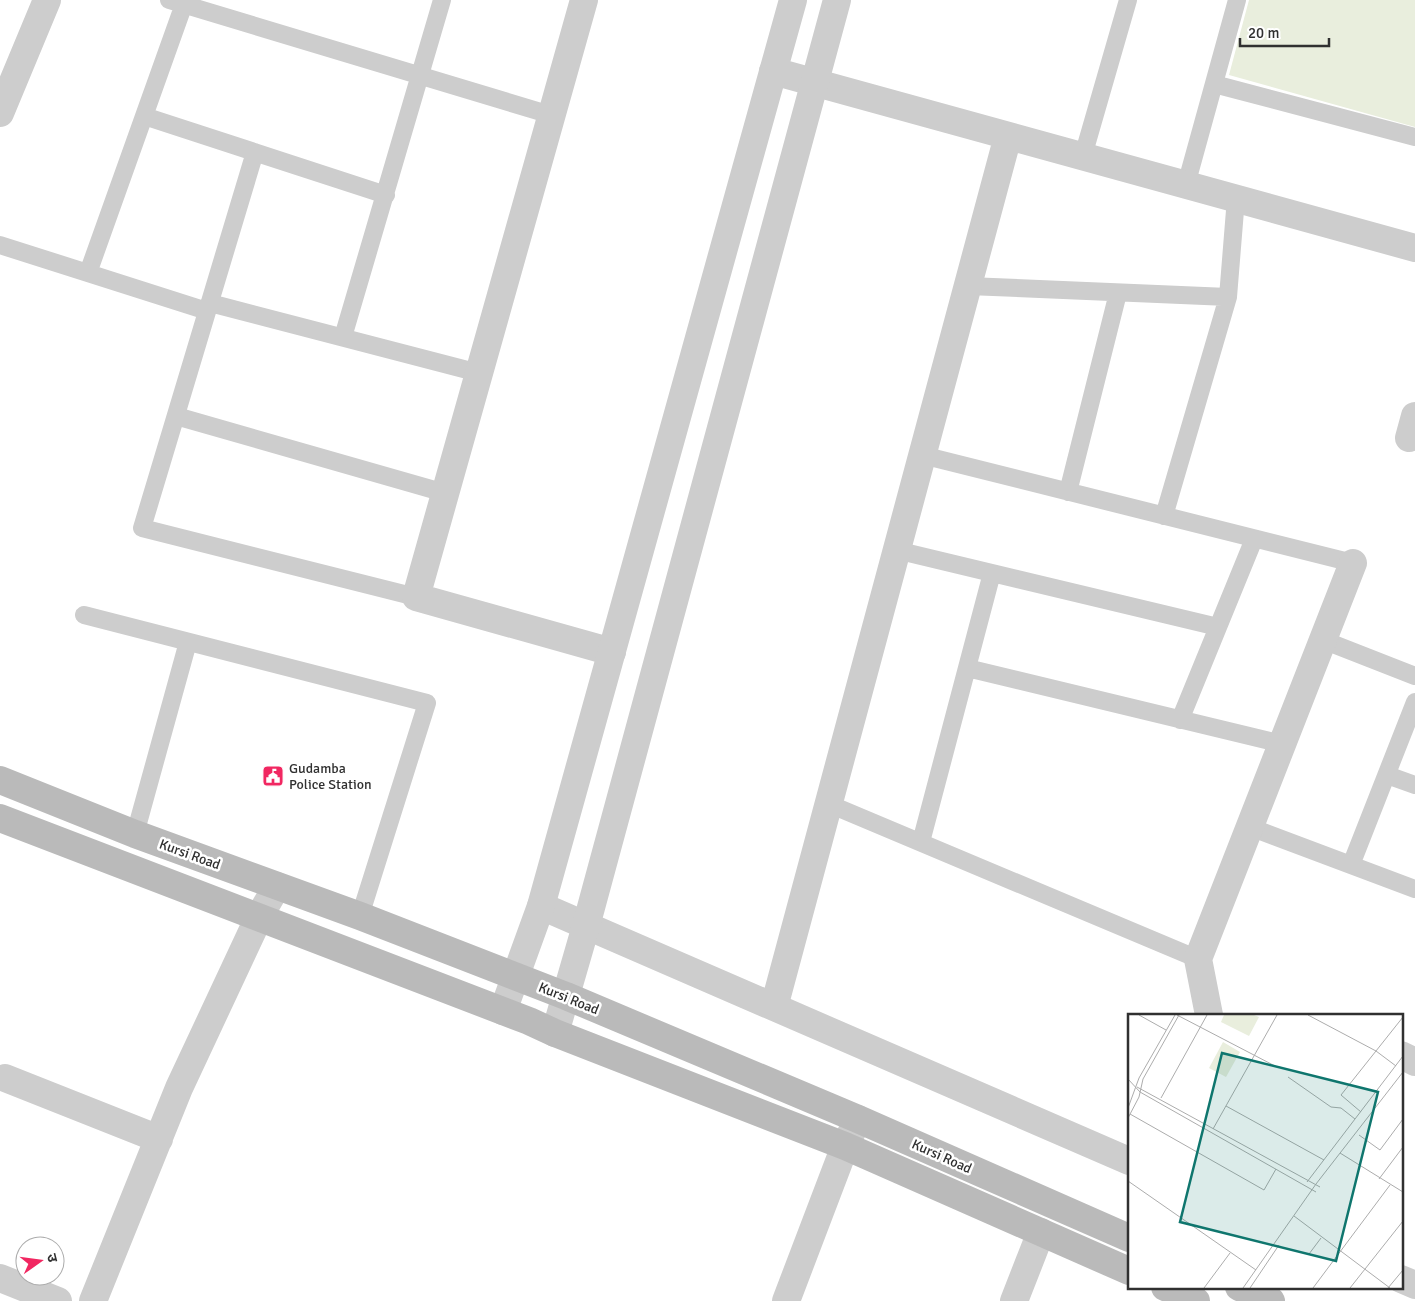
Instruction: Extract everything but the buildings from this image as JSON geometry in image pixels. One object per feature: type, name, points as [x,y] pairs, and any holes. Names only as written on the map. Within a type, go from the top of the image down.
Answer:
[{"type":"main road","name":"Kursi Road","points":[[0,780],[135,834],[360,916],[566,996],[858,1119],[1128,1238]]},
{"type":"main road","points":[[0,818],[504,1011],[554,1033],[845,1146],[1128,1271]]},
{"type":"main road","points":[[1167,1288],[1196,1301]]},
{"type":"main road","points":[[1241,1288],[1270,1301]]},
{"type":"street","points":[[0,113],[47,0]]},
{"type":"street","points":[[584,0],[416,597],[612,652]]},
{"type":"street","points":[[504,1011],[541,906],[793,0]]},
{"type":"street","points":[[554,1033],[586,926],[837,0]]},
{"type":"street","points":[[773,71],[1415,248]]},
{"type":"street","points":[[774,1007],[1008,136]]},
{"type":"street","points":[[1209,1014],[1198,959],[1353,564]]},
{"type":"street","points":[[93,1301],[179,1088],[259,917],[277,886]]},
{"type":"street","points":[[541,906],[1128,1161]]},
{"type":"street","points":[[1402,1056],[1415,1062]]},
{"type":"street","points":[[5,1078],[158,1139]]},
{"type":"street","points":[[786,1301],[845,1146],[858,1119]]},
{"type":"street","points":[[1014,1301],[1041,1232]]},
{"type":"street","points":[[0,1278],[58,1301]]},
{"type":"street","points":[[1402,1279],[1415,1285]]},
{"type":"lane","points":[[343,337],[442,0]]},
{"type":"lane","points":[[1083,156],[1128,0]]},
{"type":"lane","points":[[1186,185],[1237,0]]},
{"type":"lane","points":[[88,274],[144,116],[177,2],[551,115]]},
{"type":"lane","points":[[1214,84],[1415,137]]},
{"type":"lane","points":[[144,116],[386,195]]},
{"type":"lane","points":[[255,152],[142,528],[416,597]]},
{"type":"lane","points":[[1164,516],[1228,297],[1236,198]]},
{"type":"lane","points":[[0,245],[88,274],[208,307],[343,337],[479,373]]},
{"type":"lane","points":[[968,286],[1228,297]]},
{"type":"lane","points":[[1068,492],[1118,292]]},
{"type":"lane","points":[[176,416],[445,493]]},
{"type":"lane","points":[[922,455],[1353,564]]},
{"type":"lane","points":[[1180,720],[1254,539]]},
{"type":"lane","points":[[896,550],[1218,627]]},
{"type":"lane","points":[[921,842],[992,573]]},
{"type":"lane","points":[[84,616],[426,703],[360,916]]},
{"type":"lane","points":[[1323,640],[1415,676]]},
{"type":"lane","points":[[135,834],[188,642]]},
{"type":"lane","points":[[967,668],[1282,744]]},
{"type":"lane","points":[[1351,865],[1415,702]]},
{"type":"lane","points":[[1387,775],[1415,786]]},
{"type":"lane","points":[[829,804],[1198,959]]},
{"type":"lane","points":[[1250,827],[1415,889]]},
{"type":"green space","points":[[1249,0],[1415,0],[1415,127],[1229,75]]},
{"type":"place","name":"Gudamba Police Station","points":[[273,776]]}]
